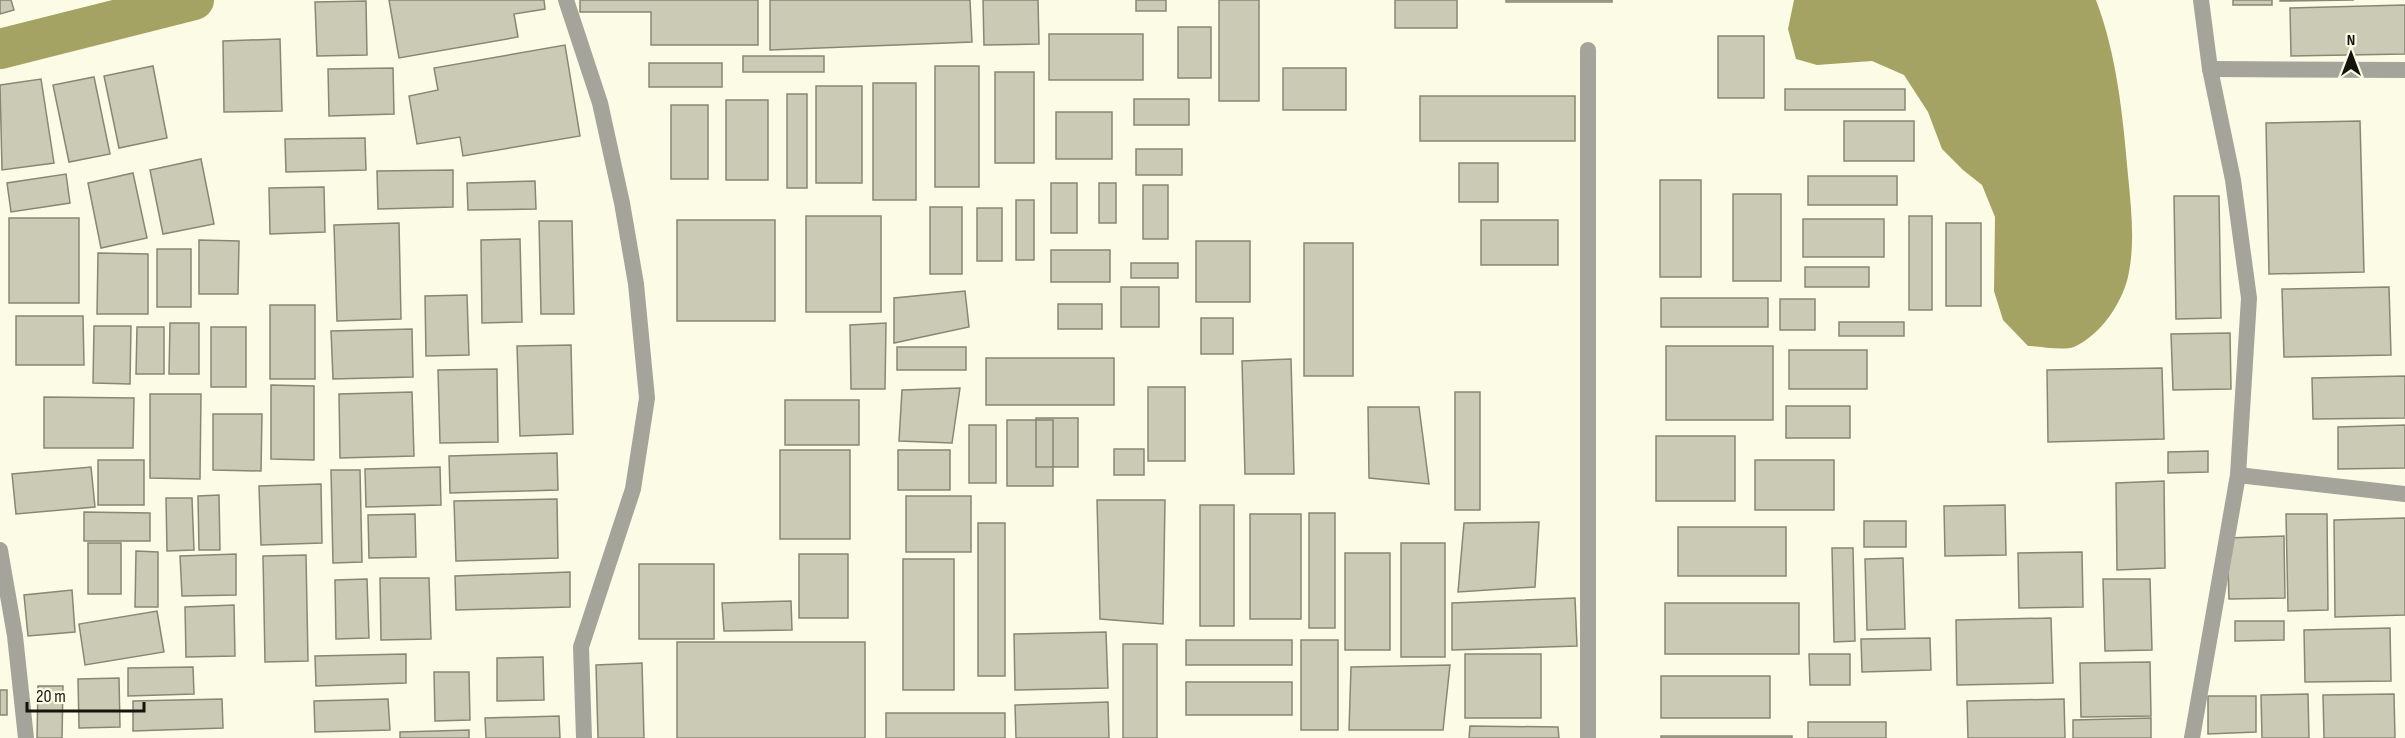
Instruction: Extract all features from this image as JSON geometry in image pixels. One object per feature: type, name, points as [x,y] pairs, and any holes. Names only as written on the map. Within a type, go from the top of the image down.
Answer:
[{"type":"street","points":[[566,0],[600,103],[622,203],[636,284],[647,398],[633,489],[581,647],[584,738]]},
{"type":"street","points":[[2192,738],[2238,475],[2249,298],[2233,180],[2210,69],[2201,0]]},
{"type":"street","points":[[1588,50],[1588,738]]},
{"type":"street","points":[[2210,69],[2404,70]]},
{"type":"street","points":[[2238,475],[2398,493]]},
{"type":"street","points":[[0,550],[15,636],[26,738]]},
{"type":"shaded area","points":[[1794,0],[2096,0],[2109,42],[2118,86],[2132,236],[2131,260],[2126,283],[2117,305],[2102,326],[2084,342],[2074,347],[2058,348],[2028,346],[2003,320],[1994,291],[1995,217],[1982,185],[1942,149],[1928,112],[1904,75],[1872,61],[1817,65],[1796,59],[1788,29]]},
{"type":"building","points":[[0,0],[11,0],[14,10],[0,14]]},
{"type":"building","points":[[389,0],[544,0],[545,9],[514,14],[518,37],[399,58]]},
{"type":"building","points":[[580,0],[758,0],[758,45],[651,45],[651,12],[580,12]]},
{"type":"building","points":[[770,0],[970,0],[972,42],[770,50]]},
{"type":"building","points":[[983,0],[1038,0],[1039,44],[984,45]]},
{"type":"building","points":[[1136,0],[1166,0],[1166,11],[1136,11]]},
{"type":"building","points":[[1219,0],[1259,0],[1259,101],[1219,101]]},
{"type":"building","points":[[1395,0],[1457,0],[1457,28],[1395,28]]},
{"type":"building","points":[[1506,0],[1612,0],[1612,2],[1506,2]]},
{"type":"building","points":[[2233,0],[2272,0],[2272,5],[2233,5]]},
{"type":"building","points":[[2280,0],[2354,0],[2280,1]]},
{"type":"building","points":[[366,1],[367,55],[317,56],[315,2]]},
{"type":"building","points":[[2405,5],[2405,54],[2291,56],[2290,8]]},
{"type":"building","points":[[1178,27],[1211,27],[1211,78],[1178,78]]},
{"type":"building","points":[[1049,34],[1143,34],[1143,80],[1049,80]]},
{"type":"building","points":[[1718,36],[1764,36],[1764,98],[1718,98]]},
{"type":"building","points":[[280,39],[282,111],[224,112],[223,41]]},
{"type":"building","points":[[565,45],[580,136],[463,156],[460,137],[417,144],[409,96],[438,90],[434,68]]},
{"type":"building","points":[[743,56],[824,56],[824,72],[743,72]]},
{"type":"building","points":[[649,63],[722,63],[722,87],[649,87]]},
{"type":"building","points":[[153,66],[167,138],[119,148],[104,76]]},
{"type":"building","points":[[935,66],[979,66],[979,187],[935,187]]},
{"type":"building","points":[[393,68],[394,114],[329,116],[328,69]]},
{"type":"building","points":[[1283,68],[1346,68],[1346,110],[1283,110]]},
{"type":"building","points":[[995,72],[1034,72],[1034,163],[995,163]]},
{"type":"building","points":[[94,77],[110,154],[69,162],[53,85]]},
{"type":"building","points":[[41,79],[54,163],[2,170],[0,85]]},
{"type":"building","points":[[873,83],[916,83],[916,200],[873,200]]},
{"type":"building","points":[[816,86],[862,86],[862,183],[816,183]]},
{"type":"building","points":[[1785,89],[1905,89],[1905,110],[1785,110]]},
{"type":"building","points":[[787,94],[807,94],[807,188],[787,188]]},
{"type":"building","points":[[1420,96],[1575,96],[1575,141],[1420,141]]},
{"type":"building","points":[[1134,99],[1189,99],[1189,125],[1134,125]]},
{"type":"building","points":[[726,100],[768,100],[768,180],[726,180]]},
{"type":"building","points":[[671,105],[708,105],[708,179],[671,179]]},
{"type":"building","points":[[1056,112],[1112,112],[1112,159],[1056,159]]},
{"type":"building","points":[[1844,121],[1914,121],[1914,161],[1844,161]]},
{"type":"building","points":[[2360,121],[2364,272],[2269,274],[2266,123]]},
{"type":"building","points":[[365,138],[366,170],[286,172],[285,139]]},
{"type":"building","points":[[1136,149],[1182,149],[1182,175],[1136,175]]},
{"type":"building","points":[[201,159],[214,224],[163,234],[150,170]]},
{"type":"building","points":[[1459,163],[1498,163],[1498,202],[1459,202]]},
{"type":"building","points":[[453,170],[453,207],[378,209],[377,171]]},
{"type":"building","points":[[133,173],[147,238],[101,248],[88,183]]},
{"type":"building","points":[[66,174],[70,203],[11,212],[7,183]]},
{"type":"building","points":[[1808,176],[1897,176],[1897,205],[1808,205]]},
{"type":"building","points":[[1660,180],[1701,180],[1701,277],[1660,277]]},
{"type":"building","points":[[535,181],[536,209],[468,210],[467,183]]},
{"type":"building","points":[[1051,183],[1077,183],[1077,233],[1051,233]]},
{"type":"building","points":[[1099,183],[1116,183],[1116,223],[1099,223]]},
{"type":"building","points":[[1143,185],[1168,185],[1168,239],[1143,239]]},
{"type":"building","points":[[324,187],[325,232],[270,234],[269,188]]},
{"type":"building","points":[[1733,194],[1781,194],[1781,281],[1733,281]]},
{"type":"building","points":[[2174,196],[2219,196],[2221,318],[2176,319]]},
{"type":"building","points":[[1016,200],[1034,200],[1034,260],[1016,260]]},
{"type":"building","points":[[930,207],[962,207],[962,274],[930,274]]},
{"type":"building","points":[[977,208],[1002,208],[1002,261],[977,261]]},
{"type":"building","points":[[806,216],[881,216],[881,312],[806,312]]},
{"type":"building","points":[[1909,216],[1932,216],[1932,310],[1909,310]]},
{"type":"building","points":[[9,218],[79,218],[79,303],[9,303]]},
{"type":"building","points":[[1803,219],[1884,219],[1884,257],[1803,257]]},
{"type":"building","points":[[677,220],[775,220],[775,321],[677,321]]},
{"type":"building","points":[[1481,220],[1558,220],[1558,265],[1481,265]]},
{"type":"building","points":[[539,221],[572,221],[574,314],[541,314]]},
{"type":"building","points":[[399,223],[401,319],[337,321],[334,225]]},
{"type":"building","points":[[1946,223],[1981,223],[1981,306],[1946,306]]},
{"type":"building","points":[[520,239],[522,322],[482,323],[481,240]]},
{"type":"building","points":[[199,240],[239,241],[238,294],[199,294]]},
{"type":"building","points":[[1196,241],[1250,241],[1250,302],[1196,302]]},
{"type":"building","points":[[1304,243],[1353,243],[1353,376],[1304,376]]},
{"type":"building","points":[[157,249],[191,249],[191,307],[157,307]]},
{"type":"building","points":[[1051,250],[1110,250],[1110,282],[1051,282]]},
{"type":"building","points":[[98,253],[148,254],[148,314],[97,314]]},
{"type":"building","points":[[1131,263],[1178,263],[1178,278],[1131,278]]},
{"type":"building","points":[[1805,267],[1869,267],[1869,287],[1805,287]]},
{"type":"building","points":[[1121,287],[1159,287],[1159,327],[1121,327]]},
{"type":"building","points":[[2389,287],[2391,355],[2284,357],[2282,289]]},
{"type":"building","points":[[965,291],[969,327],[894,343],[894,298]]},
{"type":"building","points":[[467,295],[469,355],[426,356],[425,296]]},
{"type":"building","points":[[1661,298],[1768,298],[1768,327],[1661,327]]},
{"type":"building","points":[[1780,299],[1815,299],[1815,330],[1780,330]]},
{"type":"building","points":[[1058,304],[1102,304],[1102,329],[1058,329]]},
{"type":"building","points":[[270,305],[315,305],[315,379],[270,379]]},
{"type":"building","points":[[16,316],[83,316],[84,365],[16,365]]},
{"type":"building","points":[[1201,318],[1233,318],[1233,354],[1201,354]]},
{"type":"building","points":[[1839,322],[1904,322],[1904,336],[1839,336]]},
{"type":"building","points":[[170,323],[199,323],[199,374],[169,374]]},
{"type":"building","points":[[886,323],[885,389],[851,389],[850,325]]},
{"type":"building","points":[[94,326],[131,326],[130,384],[93,383]]},
{"type":"building","points":[[137,327],[164,327],[164,374],[136,374]]},
{"type":"building","points":[[211,327],[246,327],[246,387],[211,387]]},
{"type":"building","points":[[412,329],[413,377],[333,379],[331,331]]},
{"type":"building","points":[[2230,333],[2231,389],[2173,390],[2171,334]]},
{"type":"building","points":[[571,345],[573,434],[520,436],[517,346]]},
{"type":"building","points":[[1666,346],[1773,346],[1773,420],[1666,420]]},
{"type":"building","points":[[897,347],[966,347],[966,370],[897,370]]},
{"type":"building","points":[[1789,350],[1867,350],[1867,389],[1789,389]]},
{"type":"building","points":[[986,358],[1114,358],[1114,405],[986,405]]},
{"type":"building","points":[[1291,359],[1294,474],[1245,474],[1242,361]]},
{"type":"building","points":[[2162,368],[2164,439],[2048,442],[2047,370]]},
{"type":"building","points":[[497,369],[498,442],[440,443],[438,370]]},
{"type":"building","points":[[2405,376],[2405,418],[2313,419],[2312,378]]},
{"type":"building","points":[[271,385],[314,386],[314,460],[271,459]]},
{"type":"building","points":[[1148,387],[1185,387],[1185,461],[1148,461]]},
{"type":"building","points":[[960,388],[952,443],[899,441],[902,390]]},
{"type":"building","points":[[412,392],[414,456],[340,458],[339,394]]},
{"type":"building","points":[[1455,392],[1480,392],[1480,510],[1455,510]]},
{"type":"building","points":[[150,394],[201,394],[200,479],[150,478]]},
{"type":"building","points":[[44,397],[134,398],[133,448],[44,448]]},
{"type":"building","points":[[785,400],[859,400],[859,445],[785,445]]},
{"type":"building","points":[[1786,406],[1850,406],[1850,438],[1786,438]]},
{"type":"building","points":[[1368,407],[1419,407],[1429,484],[1369,478]]},
{"type":"building","points":[[213,414],[262,414],[261,471],[213,470]]},
{"type":"building","points":[[1036,418],[1078,418],[1078,467],[1036,467]]},
{"type":"building","points":[[1007,420],[1053,420],[1053,486],[1007,486]]},
{"type":"building","points":[[969,425],[996,425],[996,483],[969,483]]},
{"type":"building","points":[[2405,425],[2405,468],[2338,469],[2338,427]]},
{"type":"building","points":[[1656,436],[1735,436],[1735,501],[1656,501]]},
{"type":"building","points":[[1114,449],[1144,449],[1144,475],[1114,475]]},
{"type":"building","points":[[780,450],[850,450],[850,539],[780,539]]},
{"type":"building","points":[[898,450],[950,450],[950,490],[898,490]]},
{"type":"building","points":[[2208,451],[2208,472],[2168,473],[2168,452]]},
{"type":"building","points":[[557,453],[558,490],[450,493],[449,456]]},
{"type":"building","points":[[98,460],[144,460],[144,505],[98,505]]},
{"type":"building","points":[[1755,460],[1834,460],[1834,510],[1755,510]]},
{"type":"building","points":[[91,467],[95,507],[16,514],[12,474]]},
{"type":"building","points":[[440,467],[441,505],[366,507],[365,469]]},
{"type":"building","points":[[331,470],[360,470],[362,562],[333,563]]},
{"type":"building","points":[[2164,481],[2165,568],[2117,570],[2116,483]]},
{"type":"building","points":[[321,484],[322,543],[261,545],[259,486]]},
{"type":"building","points":[[219,495],[220,550],[199,550],[198,496]]},
{"type":"building","points":[[906,496],[971,496],[971,552],[906,552]]},
{"type":"building","points":[[166,498],[192,498],[194,550],[167,551]]},
{"type":"building","points":[[557,499],[558,558],[456,561],[454,501]]},
{"type":"building","points":[[1097,500],[1165,500],[1163,624],[1100,619]]},
{"type":"building","points":[[1200,505],[1234,505],[1234,626],[1200,626]]},
{"type":"building","points":[[2005,505],[2006,555],[1945,556],[1944,506]]},
{"type":"building","points":[[84,512],[150,513],[150,541],[84,541]]},
{"type":"building","points":[[1309,513],[1335,513],[1335,628],[1309,628]]},
{"type":"building","points":[[415,514],[416,557],[369,558],[368,515]]},
{"type":"building","points":[[1250,514],[1301,514],[1301,619],[1250,619]]},
{"type":"building","points":[[2286,514],[2327,514],[2328,610],[2288,611]]},
{"type":"building","points":[[2405,518],[2405,615],[2335,617],[2334,520]]},
{"type":"building","points":[[1864,521],[1906,521],[1906,547],[1864,547]]},
{"type":"building","points":[[1539,522],[1535,587],[1458,592],[1464,523]]},
{"type":"building","points":[[978,523],[1005,523],[1005,676],[978,676]]},
{"type":"building","points":[[1678,527],[1786,527],[1786,576],[1678,576]]},
{"type":"building","points":[[2284,536],[2285,598],[2229,599],[2227,538]]},
{"type":"building","points":[[88,543],[121,543],[121,594],[88,594]]},
{"type":"building","points":[[1401,543],[1445,543],[1445,657],[1401,657]]},
{"type":"building","points":[[1832,548],[1853,548],[1855,641],[1834,642]]},
{"type":"building","points":[[136,551],[158,552],[158,607],[135,607]]},
{"type":"building","points":[[2082,552],[2083,607],[2019,608],[2018,553]]},
{"type":"building","points":[[1345,553],[1390,553],[1390,650],[1345,650]]},
{"type":"building","points":[[236,554],[236,595],[182,596],[180,556]]},
{"type":"building","points":[[799,554],[848,554],[848,618],[799,618]]},
{"type":"building","points":[[306,555],[308,661],[265,662],[263,556]]},
{"type":"building","points":[[1903,558],[1905,629],[1867,630],[1865,559]]},
{"type":"building","points":[[903,559],[954,559],[954,690],[903,690]]},
{"type":"building","points":[[639,564],[714,564],[714,639],[639,639]]},
{"type":"building","points":[[570,572],[570,607],[456,610],[455,576]]},
{"type":"building","points":[[380,578],[429,578],[431,639],[381,640]]},
{"type":"building","points":[[367,579],[369,638],[336,639],[335,580]]},
{"type":"building","points":[[2103,579],[2150,579],[2152,650],[2105,651]]},
{"type":"building","points":[[72,590],[75,632],[28,636],[24,595]]},
{"type":"building","points":[[1575,598],[1577,646],[1452,650],[1452,603]]},
{"type":"building","points":[[791,601],[792,630],[724,631],[722,603]]},
{"type":"building","points":[[1665,603],[1799,603],[1799,654],[1665,654]]},
{"type":"building","points":[[234,605],[235,656],[186,657],[185,607]]},
{"type":"building","points":[[157,611],[164,652],[85,665],[79,624]]},
{"type":"building","points":[[2051,618],[2053,683],[1957,685],[1956,620]]},
{"type":"building","points":[[2235,621],[2284,621],[2284,640],[2235,641]]},
{"type":"building","points":[[2390,628],[2391,681],[2305,682],[2304,630]]},
{"type":"building","points":[[1106,632],[1108,688],[1015,690],[1014,634]]},
{"type":"building","points":[[1930,638],[1931,670],[1862,672],[1861,639]]},
{"type":"building","points":[[1186,640],[1292,640],[1292,665],[1186,665]]},
{"type":"building","points":[[1301,640],[1338,640],[1338,730],[1301,730]]},
{"type":"building","points":[[677,642],[865,642],[865,738],[677,738]]},
{"type":"building","points":[[1123,644],[1157,644],[1157,738],[1123,738]]},
{"type":"building","points":[[406,654],[406,683],[316,686],[315,656]]},
{"type":"building","points":[[1465,654],[1541,654],[1541,718],[1465,718]]},
{"type":"building","points":[[1809,654],[1850,654],[1850,685],[1810,685]]},
{"type":"building","points":[[543,657],[544,700],[497,701],[497,658]]},
{"type":"building","points":[[2150,662],[2151,716],[2081,717],[2080,663]]},
{"type":"building","points":[[642,663],[644,738],[598,738],[596,665]]},
{"type":"building","points":[[1450,665],[1443,730],[1349,730],[1351,667]]},
{"type":"building","points":[[193,667],[194,694],[128,696],[128,668]]},
{"type":"building","points":[[434,672],[469,672],[470,720],[435,721]]},
{"type":"building","points":[[1661,676],[1770,676],[1770,718],[1661,718]]},
{"type":"building","points":[[119,678],[120,727],[79,728],[78,679]]},
{"type":"building","points":[[1186,682],[1292,682],[1292,715],[1186,715]]},
{"type":"building","points":[[38,686],[63,686],[62,738],[37,738]]},
{"type":"building","points":[[0,690],[7,690],[7,715],[0,715]]},
{"type":"building","points":[[2308,694],[2309,738],[2262,738],[2261,695]]},
{"type":"building","points":[[2394,694],[2395,738],[2324,738],[2323,695]]},
{"type":"building","points":[[2208,696],[2256,696],[2256,732],[2208,734]]},
{"type":"building","points":[[222,699],[223,728],[133,731],[133,701]]},
{"type":"building","points":[[388,699],[390,730],[315,732],[314,701]]},
{"type":"building","points":[[2064,699],[2065,738],[1968,738],[1967,701]]},
{"type":"building","points":[[1108,702],[1109,738],[1016,738],[1015,705]]},
{"type":"building","points":[[886,713],[1005,713],[1005,738],[886,738]]},
{"type":"building","points":[[559,716],[560,738],[486,738],[485,718]]},
{"type":"building","points":[[2151,718],[2151,738],[2073,738],[2073,720]]},
{"type":"building","points":[[1808,722],[1886,722],[1886,738],[1808,738]]},
{"type":"building","points":[[1470,726],[1558,727],[1559,738],[1469,738]]},
{"type":"building","points":[[469,730],[469,738],[400,738],[400,732]]},
{"type":"building","points":[[1661,736],[1792,736],[1792,738],[1661,738]]},
{"type":"waterway","points":[[0,49],[194,0]]}]
